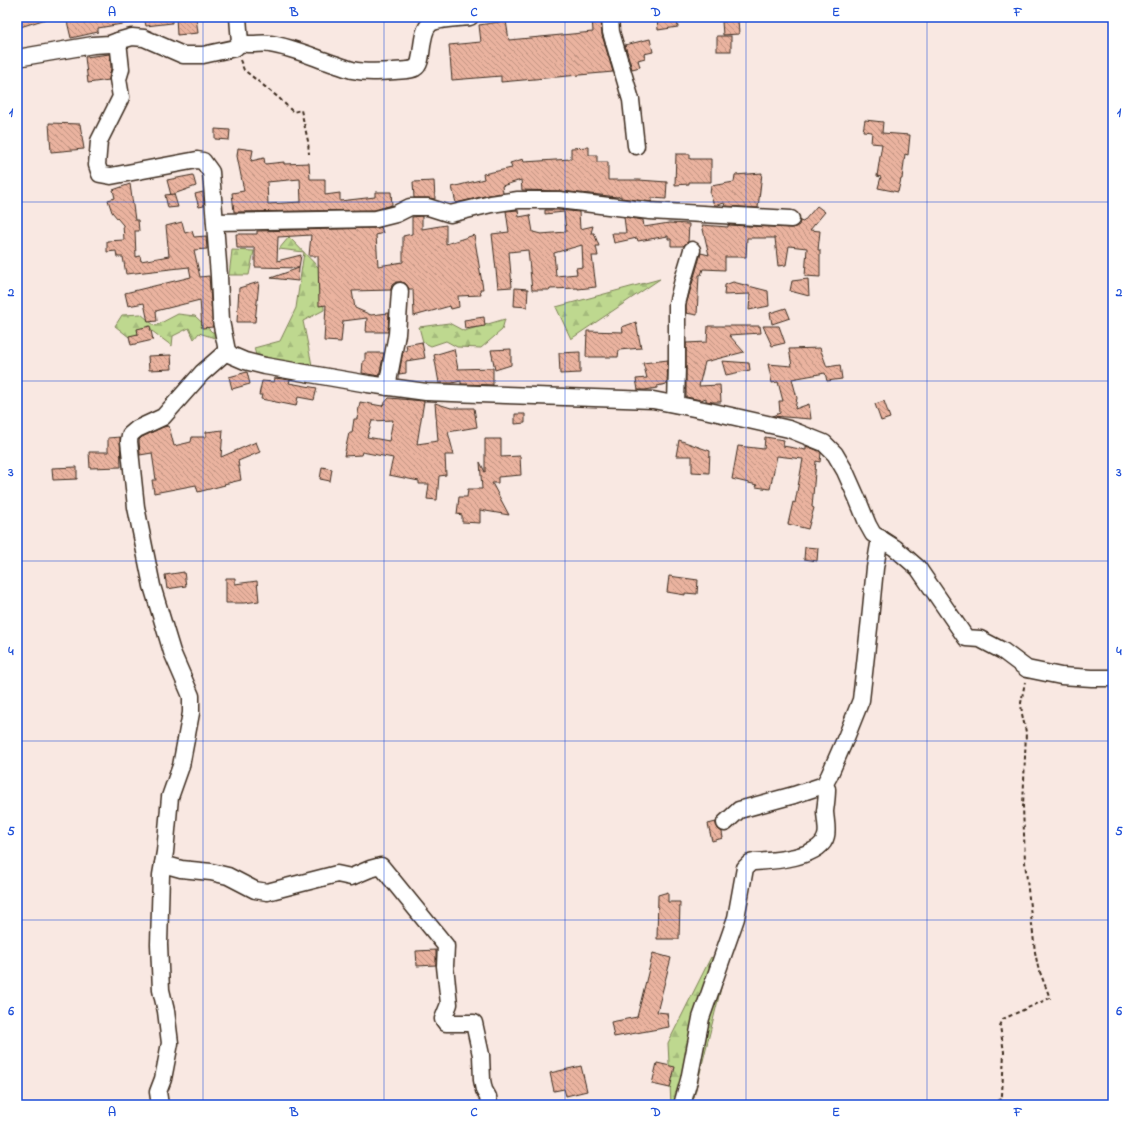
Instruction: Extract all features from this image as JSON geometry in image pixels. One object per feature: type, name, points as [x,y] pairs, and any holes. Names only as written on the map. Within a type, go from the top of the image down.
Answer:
[{"type":"street","points":[[237,46],[238,17]]},
{"type":"street","points":[[17,58],[93,45],[110,44],[132,37],[144,38],[183,55],[203,55],[237,46],[269,43],[351,70],[378,72],[414,69],[420,63],[424,33],[431,23],[470,17]]},
{"type":"street","points":[[610,17],[611,32],[631,100],[636,146]]},
{"type":"street","points":[[118,41],[122,69],[118,79],[121,97],[99,141],[97,165],[100,174],[111,176],[197,160],[203,161],[211,172],[221,321],[227,351],[231,355],[245,361],[265,366],[426,392],[653,400],[789,428],[824,443],[835,454],[845,471],[873,534],[886,542],[918,568],[966,638],[980,639],[1004,650],[1027,669],[1061,676],[1113,678]]},
{"type":"street","points":[[215,222],[376,219],[396,214],[410,207],[428,207],[450,214],[491,204],[518,200],[552,200],[650,211],[791,219]]},
{"type":"street","points":[[676,404],[677,304],[692,250]]},
{"type":"street","points":[[387,386],[397,334],[400,291]]},
{"type":"street","points":[[160,1105],[158,1092],[163,1079],[170,1043],[166,1011],[161,990],[159,944],[161,875],[165,852],[170,797],[182,760],[191,713],[191,696],[172,652],[152,586],[136,507],[129,441],[130,435],[137,429],[164,417],[202,373],[227,351]]},
{"type":"street","points":[[725,822],[739,810],[824,785],[861,700],[875,568],[886,542]]},
{"type":"street","points":[[682,1105],[689,1080],[701,1018],[736,918],[745,868],[750,863],[754,862],[784,859],[810,852],[821,844],[826,836],[825,811],[827,789],[824,785]]},
{"type":"street","points":[[163,864],[181,869],[211,872],[228,876],[255,890],[267,892],[337,874],[351,877],[381,866],[446,946],[445,966],[449,1004],[443,1019],[446,1023],[474,1023],[481,1055],[482,1080],[489,1105]]},
{"type":"path","points":[[237,46],[244,70],[279,98],[293,112],[301,110],[308,141],[309,154]]},
{"type":"path","points":[[992,1105],[1001,1099],[1002,1095],[1004,1052],[1000,1026],[1004,1020],[1050,998],[1038,966],[1035,952],[1025,862],[1023,806],[1026,732],[1021,703],[1027,669]]},
{"type":"green space","points":[[289,237],[304,252],[279,249]]},
{"type":"green space","points":[[232,250],[254,251],[249,275],[229,275]]},
{"type":"green space","points":[[304,252],[322,271],[324,310],[303,321],[313,370],[258,362],[254,348],[280,341],[296,308]]},
{"type":"green space","points":[[660,279],[571,339],[556,307]]},
{"type":"green space","points":[[141,314],[155,326],[178,314],[195,316],[212,332],[220,332],[221,340],[199,333],[194,339],[189,328],[173,336],[172,346],[152,331],[129,337],[115,326],[122,315]]},
{"type":"green space","points":[[505,319],[502,330],[481,348],[457,347],[446,341],[431,346],[423,342],[419,327],[449,323],[464,331]]},
{"type":"green space","points":[[711,957],[725,972],[692,1105],[671,1105],[668,1043]]},
{"type":"building","points":[[17,17],[46,17],[46,19],[17,28]]},
{"type":"building","points":[[66,17],[134,17],[134,22],[98,28],[98,32],[71,38]]},
{"type":"building","points":[[144,17],[172,17],[172,23],[146,26]]},
{"type":"building","points":[[176,17],[196,17],[198,33],[177,35]]},
{"type":"building","points":[[592,17],[601,17],[602,35],[613,72],[501,82],[501,76],[452,80],[449,45],[481,42],[479,25],[506,21],[509,40],[593,32]]},
{"type":"building","points":[[657,17],[676,17],[678,27],[658,30]]},
{"type":"building","points":[[738,20],[739,34],[723,35],[722,22]]},
{"type":"building","points":[[717,36],[731,36],[731,51],[717,51]]},
{"type":"building","points":[[650,39],[653,52],[644,54],[645,58],[638,60],[640,67],[632,69],[625,45]]},
{"type":"building","points":[[110,54],[111,68],[109,80],[88,83],[85,57]]},
{"type":"building","points":[[865,120],[883,122],[882,133],[910,135],[908,155],[905,154],[902,179],[898,192],[878,188],[881,177],[877,176],[882,144],[871,143],[872,132],[863,131]]},
{"type":"building","points":[[49,123],[80,124],[84,149],[51,152]]},
{"type":"building","points":[[215,129],[230,130],[229,140],[215,139]]},
{"type":"building","points":[[589,147],[589,155],[597,155],[597,162],[608,162],[608,180],[667,182],[666,199],[652,198],[652,202],[621,198],[621,196],[617,197],[560,191],[522,190],[521,180],[502,186],[503,193],[456,203],[452,187],[484,179],[483,174],[512,168],[510,163],[523,159],[524,162],[571,159],[571,148]]},
{"type":"building","points":[[238,148],[253,150],[251,161],[264,158],[265,164],[284,162],[284,164],[309,163],[310,179],[325,179],[325,195],[340,193],[340,201],[375,197],[375,192],[391,192],[392,205],[375,210],[234,212],[232,193],[244,191],[237,156]],"holes":[[[300,179],[301,202],[268,204],[267,182]]]},
{"type":"building","points":[[676,154],[690,154],[690,159],[711,159],[711,182],[689,182],[689,184],[675,185]]},
{"type":"building","points":[[762,173],[758,208],[725,206],[724,203],[714,205],[710,194],[711,186],[734,182],[735,175]]},
{"type":"building","points":[[193,175],[196,186],[171,195],[167,180]]},
{"type":"building","points":[[434,181],[435,199],[414,198],[413,182]]},
{"type":"building","points":[[130,184],[135,220],[138,220],[139,231],[135,231],[136,257],[140,256],[141,261],[169,256],[166,226],[182,222],[185,233],[192,231],[194,237],[206,236],[207,249],[194,250],[200,277],[209,276],[213,327],[202,328],[200,300],[156,311],[157,321],[148,322],[144,303],[128,306],[125,293],[191,277],[189,267],[126,274],[123,257],[117,257],[116,251],[107,252],[107,241],[124,240],[123,225],[112,212],[108,200],[115,198],[113,190]]},
{"type":"building","points":[[203,192],[204,206],[199,207],[195,194]]},
{"type":"building","points":[[174,194],[178,207],[168,208],[165,195]]},
{"type":"building","points":[[817,206],[825,212],[810,230],[820,231],[818,250],[820,250],[820,277],[805,276],[807,248],[789,246],[786,265],[778,266],[775,238],[747,238],[746,257],[725,257],[725,270],[703,269],[701,275],[699,275],[697,315],[686,313],[686,305],[701,253],[709,255],[702,225],[791,228],[799,225],[800,221],[803,222]]},
{"type":"building","points":[[518,210],[519,217],[530,215],[533,232],[541,234],[566,232],[564,212],[545,214],[545,210],[579,212],[580,229],[593,226],[591,233],[594,233],[599,246],[596,246],[598,256],[592,256],[596,287],[532,290],[528,250],[509,252],[512,287],[498,288],[492,234],[509,232],[506,211]],"holes":[[[582,245],[583,267],[576,268],[577,274],[556,276],[554,253]]]},
{"type":"building","points":[[422,216],[422,229],[446,225],[446,244],[474,235],[483,289],[480,289],[481,295],[458,296],[459,307],[451,309],[450,306],[414,316],[413,289],[409,289],[405,283],[396,282],[392,285],[391,290],[352,291],[355,308],[371,315],[389,313],[388,332],[366,332],[367,318],[343,321],[341,342],[324,341],[326,305],[319,306],[318,256],[309,256],[311,235],[278,237],[277,261],[301,255],[299,268],[255,267],[255,248],[237,248],[236,234],[257,234],[257,231],[381,227],[383,233],[376,235],[378,266],[403,262],[403,236],[412,234],[412,217]]},
{"type":"building","points":[[624,217],[643,220],[644,227],[669,223],[689,224],[688,242],[683,246],[671,246],[671,239],[668,239],[668,236],[638,241],[637,238],[614,243],[612,233],[626,233]]},
{"type":"building","points":[[299,268],[298,281],[271,278]]},
{"type":"building","points":[[808,279],[809,296],[790,291],[792,281]]},
{"type":"building","points":[[259,282],[255,322],[237,322],[239,288]]},
{"type":"building","points":[[733,282],[768,291],[769,306],[749,310],[750,294],[724,295],[725,285]]},
{"type":"building","points":[[515,288],[528,289],[527,307],[514,306]]},
{"type":"building","points":[[786,308],[790,318],[772,324],[770,313]]},
{"type":"building","points":[[484,317],[485,326],[465,329],[464,320]]},
{"type":"building","points":[[636,322],[641,348],[619,350],[618,357],[586,357],[587,331],[623,332],[622,327]]},
{"type":"building","points":[[150,326],[153,340],[131,345],[129,336],[138,334],[137,329]]},
{"type":"building","points":[[708,326],[760,326],[761,333],[729,335],[744,352],[705,362],[699,386],[720,385],[721,402],[706,401],[706,398],[701,400],[686,397],[686,343],[707,342]]},
{"type":"building","points":[[763,326],[779,326],[785,343],[772,346]]},
{"type":"building","points":[[422,342],[425,358],[406,361],[406,373],[399,374],[403,351],[407,351],[406,345]]},
{"type":"building","points":[[820,348],[827,367],[840,365],[842,379],[827,381],[825,373],[792,379],[797,398],[795,409],[809,404],[811,419],[772,416],[780,413],[779,401],[783,401],[778,382],[772,383],[768,364],[792,366],[789,349]]},
{"type":"building","points":[[454,349],[458,369],[493,368],[493,385],[461,384],[461,381],[439,383],[434,355]]},
{"type":"building","points":[[511,349],[511,365],[495,370],[491,350]]},
{"type":"building","points":[[580,352],[580,373],[560,374],[559,353]]},
{"type":"building","points":[[365,353],[384,353],[379,376],[362,373]]},
{"type":"building","points":[[171,355],[172,369],[149,370],[148,356]]},
{"type":"building","points":[[668,360],[667,384],[657,386],[657,388],[638,390],[636,379],[647,378],[643,363]]},
{"type":"building","points":[[722,361],[749,363],[750,370],[726,375]]},
{"type":"building","points":[[247,372],[250,384],[232,389],[229,377]]},
{"type":"building","points":[[275,378],[290,380],[289,383],[317,388],[314,400],[298,397],[296,406],[261,399],[262,395],[259,395],[262,381],[274,382]]},
{"type":"building","points":[[389,398],[424,401],[417,444],[438,441],[435,403],[451,408],[474,408],[477,427],[448,432],[454,455],[445,455],[446,475],[439,476],[437,500],[427,499],[429,484],[419,484],[419,481],[389,475],[393,458],[362,452],[361,455],[344,456],[349,433],[352,433],[354,419],[357,419],[360,402],[382,406]],"holes":[[[393,420],[389,441],[367,437],[372,421]]]},
{"type":"building","points":[[884,401],[890,418],[881,421],[875,404]]},
{"type":"building","points":[[515,414],[525,414],[525,423],[515,424]]},
{"type":"building","points":[[169,426],[174,446],[191,442],[192,437],[206,437],[206,432],[223,430],[221,457],[256,442],[260,452],[238,461],[241,480],[198,492],[196,485],[154,493],[152,480],[156,480],[152,453],[140,455],[139,440],[142,437],[163,427]]},
{"type":"building","points":[[120,437],[121,467],[90,468],[89,452],[108,452],[108,438]]},
{"type":"building","points":[[765,437],[784,440],[783,446],[806,450],[806,446],[821,453],[820,462],[816,461],[812,507],[814,508],[808,529],[788,524],[793,502],[795,503],[803,459],[777,456],[770,489],[756,487],[757,485],[732,479],[738,446],[764,449]]},
{"type":"building","points":[[485,439],[501,439],[501,457],[520,456],[521,475],[498,477],[498,483],[492,483],[509,515],[480,510],[480,523],[462,522],[462,515],[457,514],[459,497],[467,497],[468,489],[482,489],[480,462],[485,472]]},
{"type":"building","points":[[679,440],[710,451],[709,473],[692,472],[692,456],[676,456]]},
{"type":"building","points":[[77,467],[77,479],[53,480],[52,468]]},
{"type":"building","points":[[322,467],[332,469],[330,481],[320,479]]},
{"type":"building","points":[[805,547],[818,548],[817,561],[804,559]]},
{"type":"building","points":[[184,572],[186,586],[167,589],[165,575]]},
{"type":"building","points":[[669,576],[698,580],[697,594],[685,593],[685,595],[667,592]]},
{"type":"building","points":[[226,578],[235,578],[235,584],[257,581],[259,601],[226,603]]},
{"type":"building","points":[[716,822],[718,829],[722,832],[723,838],[712,841],[708,824]]},
{"type":"building","points":[[668,892],[668,902],[680,902],[679,939],[657,939],[658,895]]},
{"type":"building","points":[[436,950],[436,965],[417,966],[416,951]]},
{"type":"building","points":[[653,953],[671,958],[657,1012],[667,1013],[669,1027],[614,1037],[611,1022],[637,1017]]},
{"type":"building","points":[[657,1063],[675,1067],[670,1088],[652,1084]]},
{"type":"building","points":[[581,1066],[587,1091],[566,1096],[564,1089],[554,1091],[550,1073]]}]
